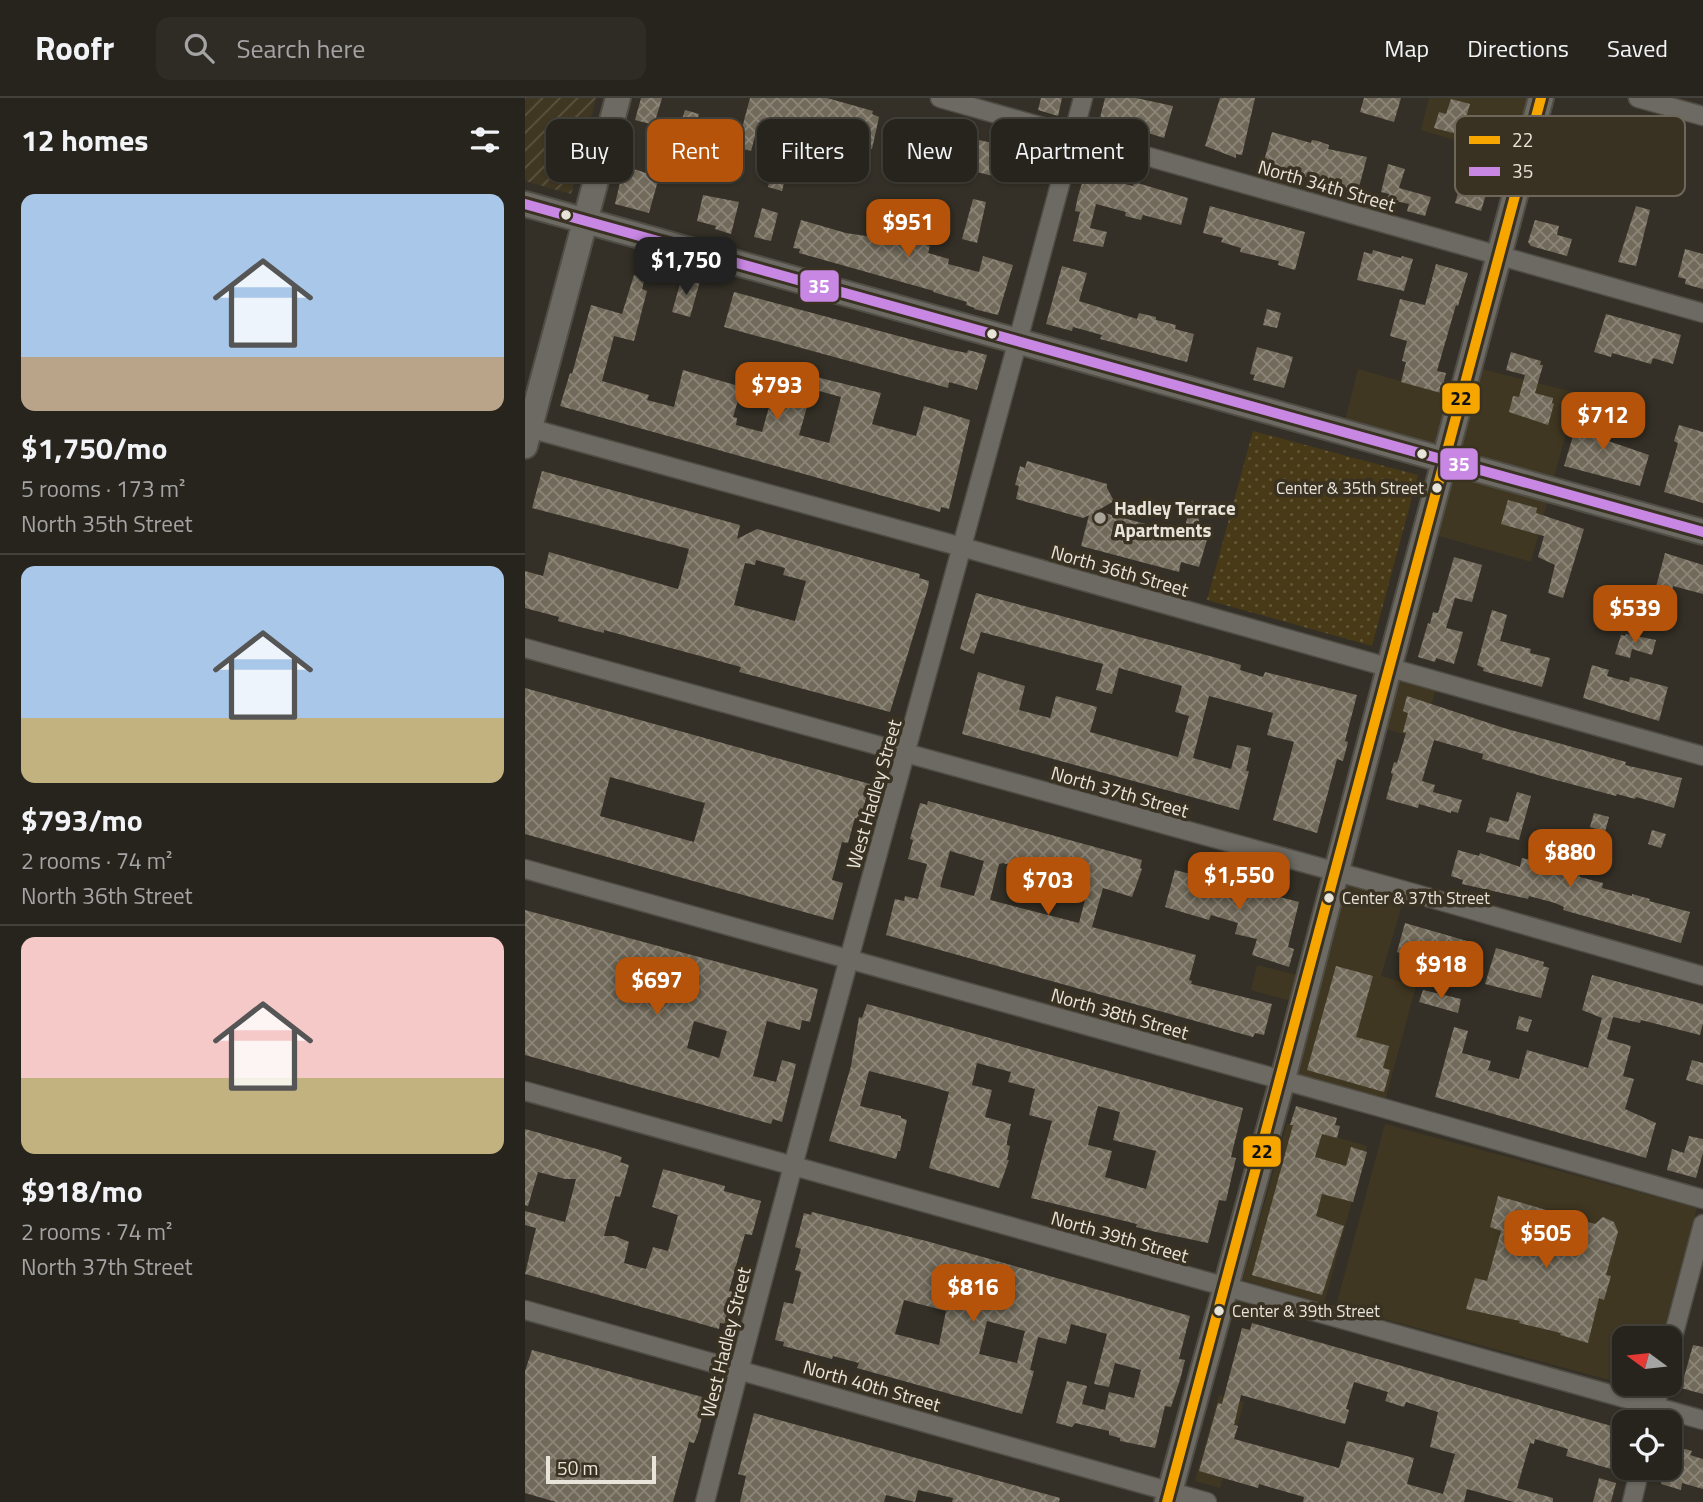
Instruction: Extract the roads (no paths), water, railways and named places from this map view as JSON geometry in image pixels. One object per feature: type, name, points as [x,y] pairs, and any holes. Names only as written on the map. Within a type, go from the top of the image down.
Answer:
[{"type":"street","points":[[527,434],[618,98]]},
{"type":"street","name":"North 34th Street","points":[[940,98],[1015,119]]},
{"type":"street","name":"West Hadley Street","points":[[1077,119],[1083,98]]},
{"type":"street","points":[[1536,116],[1541,98]]},
{"type":"street","points":[[1638,98],[1703,116]]},
{"type":"street","name":"North 34th Street","points":[[1148,156],[1703,313]]},
{"type":"street","name":"West Hadley Street","points":[[705,1502],[848,958],[1060,182]]},
{"type":"street","points":[[1168,1497],[1282,1081],[1515,196]]},
{"type":"street","points":[[525,204],[1703,532]]},
{"type":"street","name":"North 36th Street","points":[[527,434],[962,547],[1703,756]]},
{"type":"street","name":"North 37th Street","points":[[525,648],[1703,976]]},
{"type":"street","name":"North 38th Street","points":[[525,869],[1703,1199]]},
{"type":"street","name":"North 39th Street","points":[[525,1091],[1224,1287],[1636,1410]]},
{"type":"street","points":[[1676,1326],[1703,1224]]},
{"type":"street","name":"North 40th Street","points":[[525,1310],[739,1370],[1168,1497],[1207,1502]]},
{"type":"street","name":"North 39th Street","points":[[1682,1418],[1703,1420]]},
{"type":"street","points":[[1632,1502],[1637,1480]]},
{"type":"place","name":"Center & 35th Street","points":[[1437,488]]},
{"type":"place","name":"Hadley Terrace Apartments","points":[[1100,518]]},
{"type":"place","name":"Center & 37th Street","points":[[1329,898]]},
{"type":"place","name":"Center & 39th Street","points":[[1219,1311]]}]
